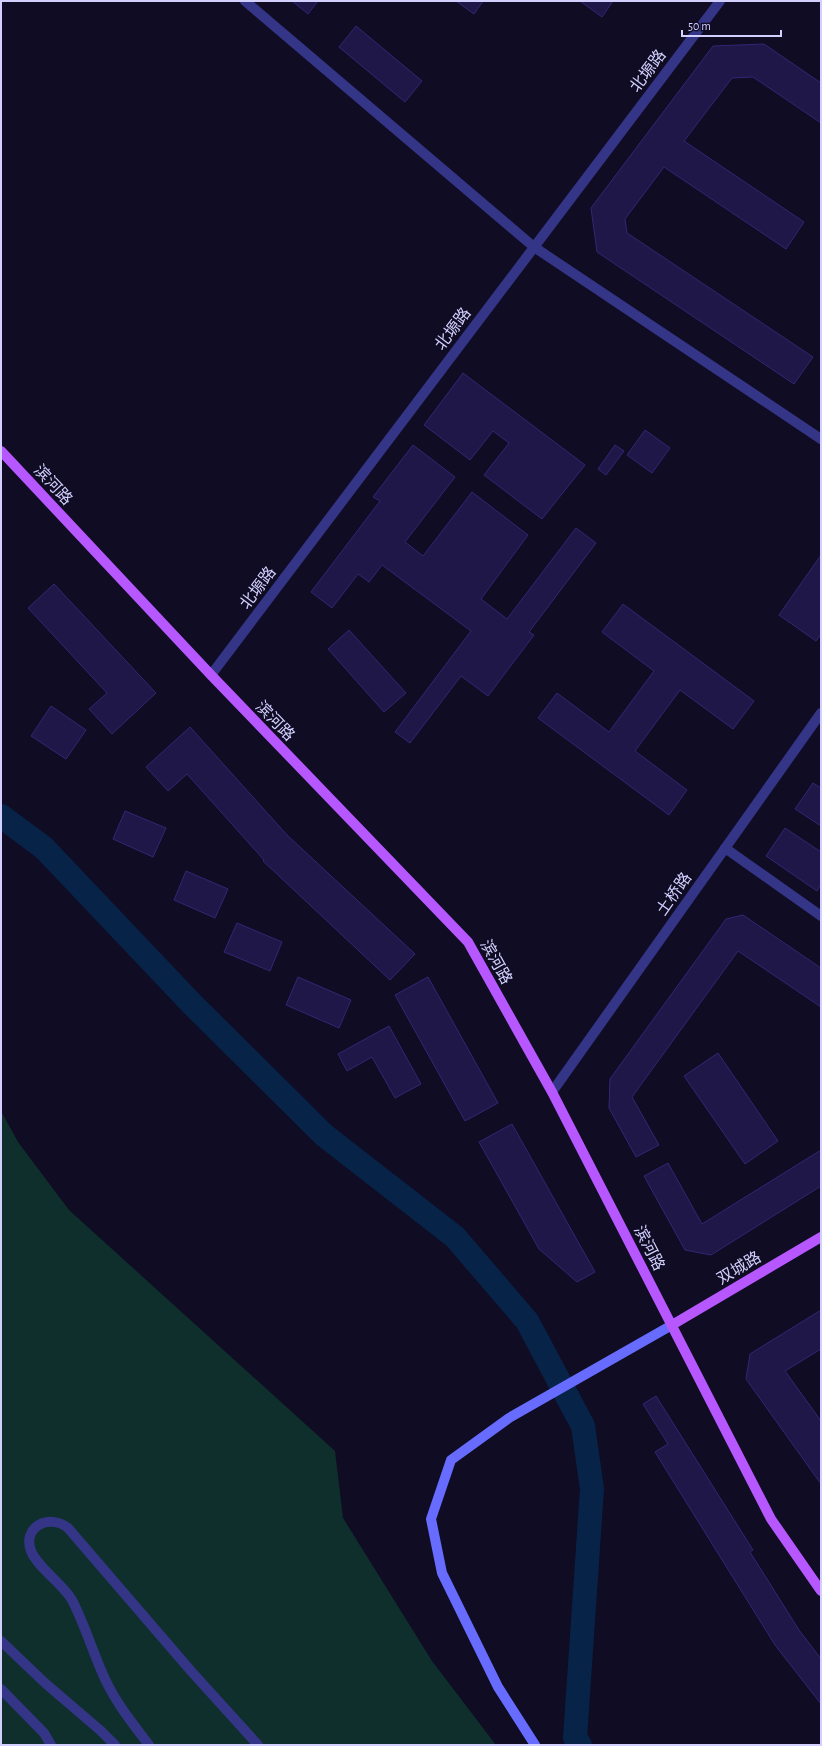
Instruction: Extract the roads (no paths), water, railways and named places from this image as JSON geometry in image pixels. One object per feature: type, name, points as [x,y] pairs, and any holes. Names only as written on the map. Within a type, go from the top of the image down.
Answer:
[{"type":"main road","name":"滨河路","points":[[1,451],[211,676],[468,942],[552,1092],[771,1519],[821,1591]]},
{"type":"main road","name":"双城路","points":[[672,1325],[821,1237]]},
{"type":"main road","points":[[534,1745],[498,1687],[442,1573],[431,1519],[451,1460],[509,1418],[672,1325]]},
{"type":"street","points":[[245,1],[534,247],[821,439]]},
{"type":"street","name":"北塬路","points":[[211,676],[720,1]]},
{"type":"street","name":"土桥路","points":[[552,1092],[821,713]]},
{"type":"street","points":[[725,848],[821,916]]},
{"type":"street","points":[[149,1745],[125,1713],[106,1681],[71,1599],[31,1551],[30,1539],[35,1528],[40,1524],[52,1521],[58,1522],[68,1528],[191,1671],[258,1745]]},
{"type":"street","points":[[1,1641],[45,1683],[115,1745]]},
{"type":"street","points":[[1,1689],[44,1733],[51,1745]]},
{"type":"waterway","points":[[1,816],[44,848],[192,1004],[324,1135],[455,1237],[527,1321],[583,1426],[592,1489],[575,1738],[580,1745]]}]
